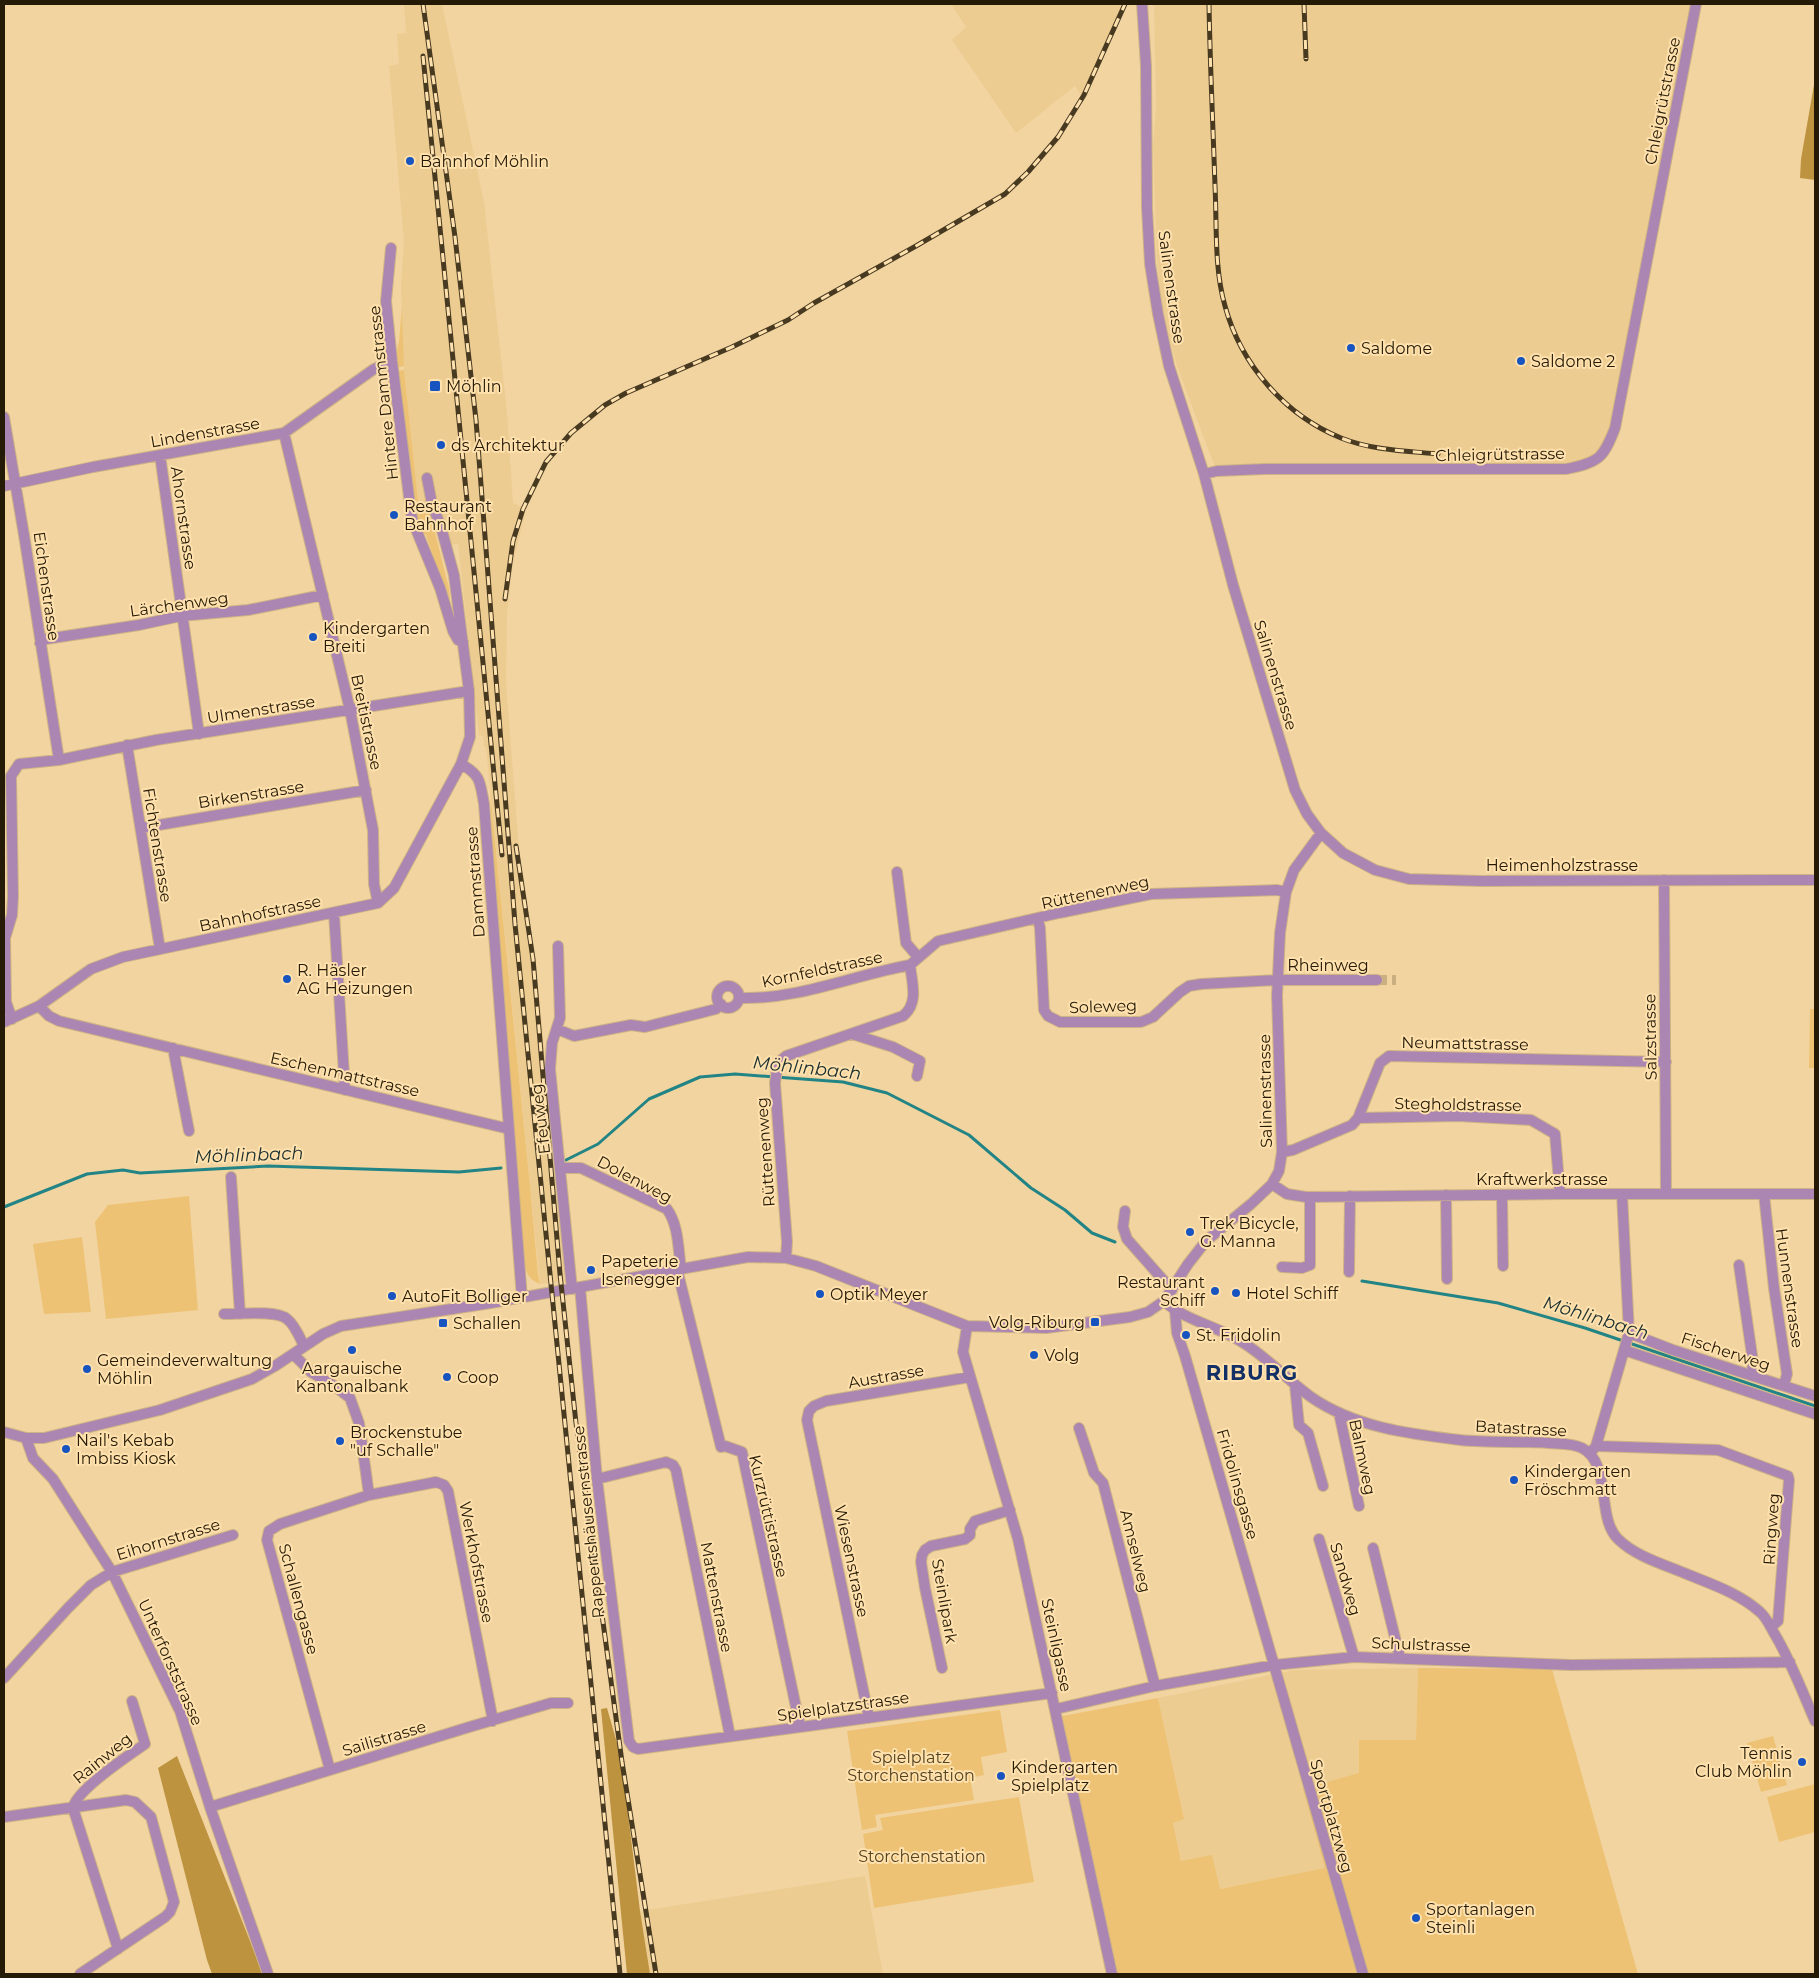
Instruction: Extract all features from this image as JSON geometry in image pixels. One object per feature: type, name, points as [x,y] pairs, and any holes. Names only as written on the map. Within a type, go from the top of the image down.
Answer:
[{"type":"street","name":"Salinenstrasse","points":[[1142,4],[1146,66],[1147,208],[1150,264],[1169,366],[1204,474],[1233,586],[1295,790],[1307,814],[1322,833],[1294,870],[1286,892],[1280,933],[1278,980],[1282,1152],[1279,1171],[1272,1184],[1206,1241],[1188,1264],[1164,1301]]},
{"type":"street","name":"Chleigrütstrasse","points":[[1204,474],[1217,471],[1265,469],[1566,469],[1592,463],[1607,450],[1617,419],[1696,4]]},
{"type":"street","name":"Hintere Dammstrasse","points":[[391,248],[386,301],[413,522],[440,588],[453,631],[458,640],[464,642]]},
{"type":"street","name":"Lindenstrasse","points":[[4,486],[284,433],[374,369],[392,361]]},
{"type":"street","name":"Eichenstrasse","points":[[4,417],[59,760]]},
{"type":"street","name":"Breitistrasse","points":[[284,433],[350,710],[373,830],[374,884],[378,903]]},
{"type":"street","name":"Ahornstrasse","points":[[160,455],[199,734]]},
{"type":"street","points":[[378,903],[394,888],[402,875],[461,764],[470,737],[469,691],[454,575],[441,527],[432,504],[427,478]]},
{"type":"street","name":"Lärchenweg","points":[[40,642],[46,639],[139,625],[182,616],[248,610],[323,595]]},
{"type":"street","name":"Ulmenstrasse","points":[[8,1021],[5,938],[12,915],[13,896],[11,776],[19,764],[59,760],[127,745],[469,691]]},
{"type":"street","name":"Fichtenstrasse","points":[[127,745],[160,949]]},
{"type":"street","name":"Dammstrasse","points":[[461,764],[479,777],[484,804],[522,1298]]},
{"type":"street","name":"Birkenstrasse","points":[[140,828],[366,790]]},
{"type":"street","name":"Heimenholzstrasse","points":[[1322,833],[1343,853],[1375,870],[1409,879],[1482,881],[1815,880]]},
{"type":"street","points":[[897,872],[906,943],[918,957]]},
{"type":"street","name":"Salzstrasse","points":[[1664,880],[1666,1193]]},
{"type":"street","name":"Rüttenenweg","points":[[786,1258],[786,1232],[775,1079],[778,1063],[786,1056],[903,1016],[908,1011],[914,996],[910,965],[938,941],[1151,894],[1277,890],[1286,892]]},
{"type":"street","name":"Bahnhofstrasse","points":[[8,1021],[39,1006],[92,969],[123,957],[378,903]]},
{"type":"street","points":[[334,913],[345,1090]]},
{"type":"street","name":"Soleweg","points":[[1038,919],[1044,1010],[1048,1016],[1060,1022],[1141,1022],[1153,1017],[1189,986],[1278,980]]},
{"type":"street","name":"Efeuweg","points":[[558,946],[560,1018],[552,1043],[550,1069],[576,1288]]},
{"type":"street","name":"Kornfeldstrasse","points":[[557,1029],[574,1036],[631,1025],[645,1027],[716,1009],[720,1004],[730,1008],[737,1005],[740,998],[755,998],[802,990],[910,965]]},
{"type":"street","name":"Rheinweg","points":[[1278,980],[1378,980]]},
{"type":"street","points":[[720,1004],[717,995],[720,989],[727,986],[733,987],[738,991],[740,998]]},
{"type":"street","name":"Eschenmattstrasse","points":[[39,1006],[49,1016],[59,1021],[509,1129]]},
{"type":"street","points":[[852,1034],[893,1047],[920,1061],[917,1076]]},
{"type":"street","points":[[173,1048],[189,1132]]},
{"type":"street","name":"Neumattstrasse","points":[[1358,1118],[1380,1063],[1389,1056],[1666,1062]]},
{"type":"street","name":"Stegholdstrasse","points":[[1358,1118],[1458,1116],[1531,1120],[1555,1134],[1560,1194]]},
{"type":"street","points":[[1282,1152],[1293,1150],[1345,1129],[1358,1118]]},
{"type":"street","name":"Dolenweg","points":[[561,1168],[581,1168],[667,1209],[675,1225],[679,1269]]},
{"type":"street","points":[[231,1176],[240,1314]]},
{"type":"street","name":"Kraftwerkstrasse","points":[[1272,1184],[1287,1194],[1310,1197],[1666,1193],[1815,1194]]},
{"type":"street","points":[[1622,1194],[1629,1333],[1593,1450],[1610,1529],[1617,1539],[1630,1548],[1738,1595],[1761,1613],[1790,1662],[1813,1709],[1815,1721]]},
{"type":"street","name":"Hunnenstrasse","points":[[1764,1194],[1774,1288],[1787,1374],[1784,1385]]},
{"type":"street","points":[[1446,1195],[1447,1279]]},
{"type":"street","points":[[1502,1195],[1503,1266]]},
{"type":"street","points":[[1350,1196],[1350,1272]]},
{"type":"street","points":[[1282,1267],[1302,1268],[1310,1265],[1310,1197]]},
{"type":"street","points":[[1125,1211],[1123,1227],[1127,1239],[1172,1290]]},
{"type":"street","points":[[4,1432],[26,1438],[44,1438],[160,1410],[252,1379],[323,1334],[341,1326],[522,1298],[748,1257],[786,1258],[816,1266],[967,1326],[1046,1328],[1095,1322],[1140,1315],[1157,1307],[1164,1301]]},
{"type":"street","points":[[1740,1265],[1753,1362],[1752,1374]]},
{"type":"street","name":"Kurzrüttistrasse","points":[[679,1269],[721,1447],[725,1446],[742,1452],[800,1726]]},
{"type":"street","name":"Rappertshäusernstrasse","points":[[576,1288],[629,1741],[633,1747],[638,1748]]},
{"type":"street","name":"Batastrasse","points":[[1164,1301],[1175,1311],[1245,1343],[1313,1398],[1339,1413],[1357,1420],[1398,1431],[1461,1440],[1573,1445],[1593,1450]]},
{"type":"street","name":"Fridolinsgasse","points":[[1175,1311],[1177,1333],[1198,1399],[1274,1665]]},
{"type":"street","points":[[224,1314],[263,1313],[283,1316],[289,1320],[304,1346]]},
{"type":"street","name":"Steinligasse","points":[[967,1326],[964,1352],[1010,1510],[1056,1709],[1112,1974]]},
{"type":"street","name":"Fischerweg","points":[[1629,1333],[1665,1347],[1815,1396]]},
{"type":"street","points":[[1624,1350],[1815,1414]]},
{"type":"street","points":[[293,1354],[311,1372],[350,1398],[360,1423],[369,1495]]},
{"type":"street","name":"Austrasse","points":[[809,1411],[814,1406],[826,1401],[970,1377]]},
{"type":"street","points":[[1295,1385],[1299,1425],[1308,1433],[1323,1486]]},
{"type":"street","name":"Wiesenstrasse","points":[[809,1411],[808,1420],[869,1718]]},
{"type":"street","name":"Balmweg","points":[[1339,1413],[1358,1506]]},
{"type":"street","name":"Amselweg","points":[[1079,1428],[1094,1474],[1104,1483],[1156,1686]]},
{"type":"street","name":"Unterforststrasse","points":[[26,1438],[33,1458],[54,1479],[112,1572],[180,1711],[210,1807],[268,1974]]},
{"type":"street","name":"Ringweg","points":[[1593,1450],[1718,1450],[1788,1476],[1789,1490],[1778,1620],[1771,1627]]},
{"type":"street","name":"Mattenstrasse","points":[[597,1479],[666,1462],[676,1470],[730,1736]]},
{"type":"street","name":"Werkhofstrasse","points":[[369,1495],[436,1482],[444,1485],[448,1491],[494,1721]]},
{"type":"street","name":"Schallengasse","points":[[330,1770],[267,1540],[269,1531],[280,1524],[369,1495]]},
{"type":"street","name":"Steinlipark","points":[[942,1668],[925,1588],[921,1562],[922,1555],[931,1546],[965,1539],[970,1535],[970,1529],[975,1521],[1010,1510]]},
{"type":"street","name":"Eihornstrasse","points":[[4,1678],[91,1585],[112,1572],[234,1535]]},
{"type":"street","name":"Sandweg","points":[[1319,1539],[1354,1657]]},
{"type":"street","points":[[1373,1548],[1400,1658]]},
{"type":"street","name":"Schulstrasse","points":[[1056,1709],[1156,1686],[1274,1665],[1354,1657],[1572,1665],[1790,1662]]},
{"type":"street","name":"Sportplatzweg","points":[[1274,1665],[1362,1974]]},
{"type":"street","name":"Spielplatzstrasse","points":[[638,1748],[1052,1693]]},
{"type":"street","name":"Rainweg","points":[[72,1808],[75,1799],[107,1771],[145,1744],[132,1702]]},
{"type":"street","name":"Sailistrasse","points":[[210,1807],[551,1704],[568,1702]]},
{"type":"street","points":[[4,1817],[126,1800],[135,1802],[150,1817],[174,1902],[170,1912],[165,1918],[80,1974]]},
{"type":"street","points":[[72,1808],[118,1949]]},
{"type":"shaded area","points":[[404,4],[442,4],[484,202],[507,412],[513,503],[526,509],[512,568],[507,615],[506,682],[519,849],[539,995],[567,1281],[540,1284],[486,747],[484,747],[483,736],[479,735],[458,544],[450,545],[435,505],[418,508],[404,370],[401,285],[404,242],[389,66],[399,64],[397,34],[406,33]]},
{"type":"shaded area","points":[[951,4],[1127,4],[1084,100],[1075,86],[1016,133],[952,40],[966,27]]},
{"type":"shaded area","points":[[1154,4],[1696,4],[1607,450],[1566,469],[1217,471],[1177,366],[1163,313],[1157,262],[1153,147],[1156,105]]},
{"type":"shaded area","points":[[1815,79],[1815,180],[1800,178],[1801,159]]},
{"type":"shaded area","points":[[1418,1668],[1416,1740],[1359,1740],[1359,1773],[1325,1868],[1219,1889],[1181,1861],[1173,1823],[1184,1819],[1158,1698],[1294,1670]]},
{"type":"shaded area","points":[[607,1708],[621,1757],[640,1911],[650,1974],[627,1974],[601,1709]]},
{"type":"shaded area","points":[[177,1756],[263,1974],[212,1974],[158,1768]]},
{"type":"shaded area","points":[[865,1876],[883,1974],[650,1974],[640,1911]]},
{"type":"green space","points":[[402,307],[404,366],[396,368],[395,358],[399,341]]},
{"type":"green space","points":[[404,370],[418,501],[413,501],[397,371]]},
{"type":"green space","points":[[429,509],[449,588],[451,609],[426,535],[420,528],[416,514]]},
{"type":"green space","points":[[490,791],[540,1284],[534,1281],[527,1273],[522,1245],[495,884]]},
{"type":"green space","points":[[1810,1009],[1815,1009],[1815,1068],[1809,1068]]},
{"type":"green space","points":[[189,1196],[198,1310],[106,1319],[95,1222],[108,1205]]},
{"type":"green space","points":[[82,1237],[91,1312],[44,1314],[33,1244]]},
{"type":"green space","points":[[1418,1668],[1552,1669],[1638,1974],[1106,1974],[1052,1718],[1158,1698],[1184,1819],[1173,1823],[1181,1861],[1212,1855],[1220,1889],[1325,1868],[1303,1789],[1359,1773],[1359,1740],[1416,1740]]},
{"type":"green space","name":"Spielplatz Storchenstation","points":[[1000,1710],[1007,1752],[981,1757],[984,1775],[970,1778],[974,1800],[875,1815],[877,1827],[862,1830],[847,1731]]},
{"type":"green space","points":[[1773,1736],[1787,1785],[1761,1792],[1747,1743]]},
{"type":"green space","points":[[1815,1784],[1815,1832],[1779,1842],[1767,1797]]},
{"type":"green space","name":"Storchenstation","points":[[1019,1797],[1034,1882],[874,1908],[863,1834],[883,1830],[880,1818]]},
{"type":"waterway","name":"Möhlinbach","points":[[566,1160],[598,1144],[649,1099],[700,1077],[735,1074],[843,1082],[887,1093],[969,1135],[1031,1188],[1065,1210],[1092,1233],[1115,1242]]},
{"type":"waterway","name":"Möhlinbach","points":[[4,1207],[87,1174],[123,1170],[140,1173],[268,1166],[459,1172],[501,1168]]},
{"type":"waterway","name":"Möhlinbach","points":[[1362,1281],[1498,1303],[1585,1328],[1815,1406]]},
{"type":"tunnel","points":[[1377,980],[1396,980]]},
{"type":"railway","points":[[423,4],[455,237],[476,420],[515,924],[620,1974]]},
{"type":"railway","points":[[505,599],[513,541],[523,509],[546,462],[571,433],[605,405],[626,393],[732,347],[788,320],[814,303],[1005,194],[1028,172],[1058,137],[1084,95],[1125,4]]},
{"type":"railway","points":[[1209,4],[1219,277],[1221,292],[1232,328],[1242,348],[1268,386],[1301,416],[1321,428],[1341,438],[1364,445],[1438,454]]},
{"type":"railway","points":[[1304,4],[1306,59]]},
{"type":"railway","points":[[423,56],[502,855]]},
{"type":"railway","points":[[516,846],[533,959],[560,1274],[576,1423],[622,1762],[656,1974]]},
{"type":"place","name":"Bahnhof Möhlin","points":[[410,161]]},
{"type":"place","name":"Saldome","points":[[1351,348]]},
{"type":"place","name":"Saldome 2","points":[[1521,361]]},
{"type":"place","name":"Möhlin","points":[[435,386]]},
{"type":"place","name":"ds Architektur","points":[[441,445]]},
{"type":"place","name":"Restaurant Bahnhof","points":[[394,515]]},
{"type":"place","name":"Kindergarten Breiti","points":[[313,637]]},
{"type":"place","name":"R. Häsler AG Heizungen","points":[[287,979]]},
{"type":"place","name":"Trek Bicycle, G. Manna","points":[[1190,1232]]},
{"type":"place","name":"Papeterie Isenegger","points":[[591,1270]]},
{"type":"place","name":"Restaurant Schiff","points":[[1215,1291]]},
{"type":"place","name":"Hotel Schiff","points":[[1236,1293]]},
{"type":"place","name":"Optik Meyer","points":[[820,1294]]},
{"type":"place","name":"AutoFit Bolliger","points":[[392,1296]]},
{"type":"place","name":"Volg-Riburg","points":[[1095,1322]]},
{"type":"place","name":"Schallen","points":[[443,1323]]},
{"type":"place","name":"St. Fridolin","points":[[1186,1335]]},
{"type":"place","name":"Aargauische Kantonalbank","points":[[352,1350]]},
{"type":"place","name":"Volg","points":[[1034,1355]]},
{"type":"place","name":"Gemeindeverwaltung Möhlin","points":[[87,1369]]},
{"type":"place","name":"Coop","points":[[447,1377]]},
{"type":"place","name":"Brockenstube \"uf Schalle\"","points":[[340,1441]]},
{"type":"place","name":"Nail's Kebab Imbiss Kiosk","points":[[66,1449]]},
{"type":"place","name":"Kindergarten Fröschmatt","points":[[1514,1480]]},
{"type":"place","name":"Tennis Club Möhlin","points":[[1802,1762]]},
{"type":"place","name":"Kindergarten Spielplatz","points":[[1001,1776]]},
{"type":"place","name":"Sportanlagen Steinli","points":[[1416,1918]]},
{"type":"district","name":"RIBURG","points":[[1252,1373]]}]
